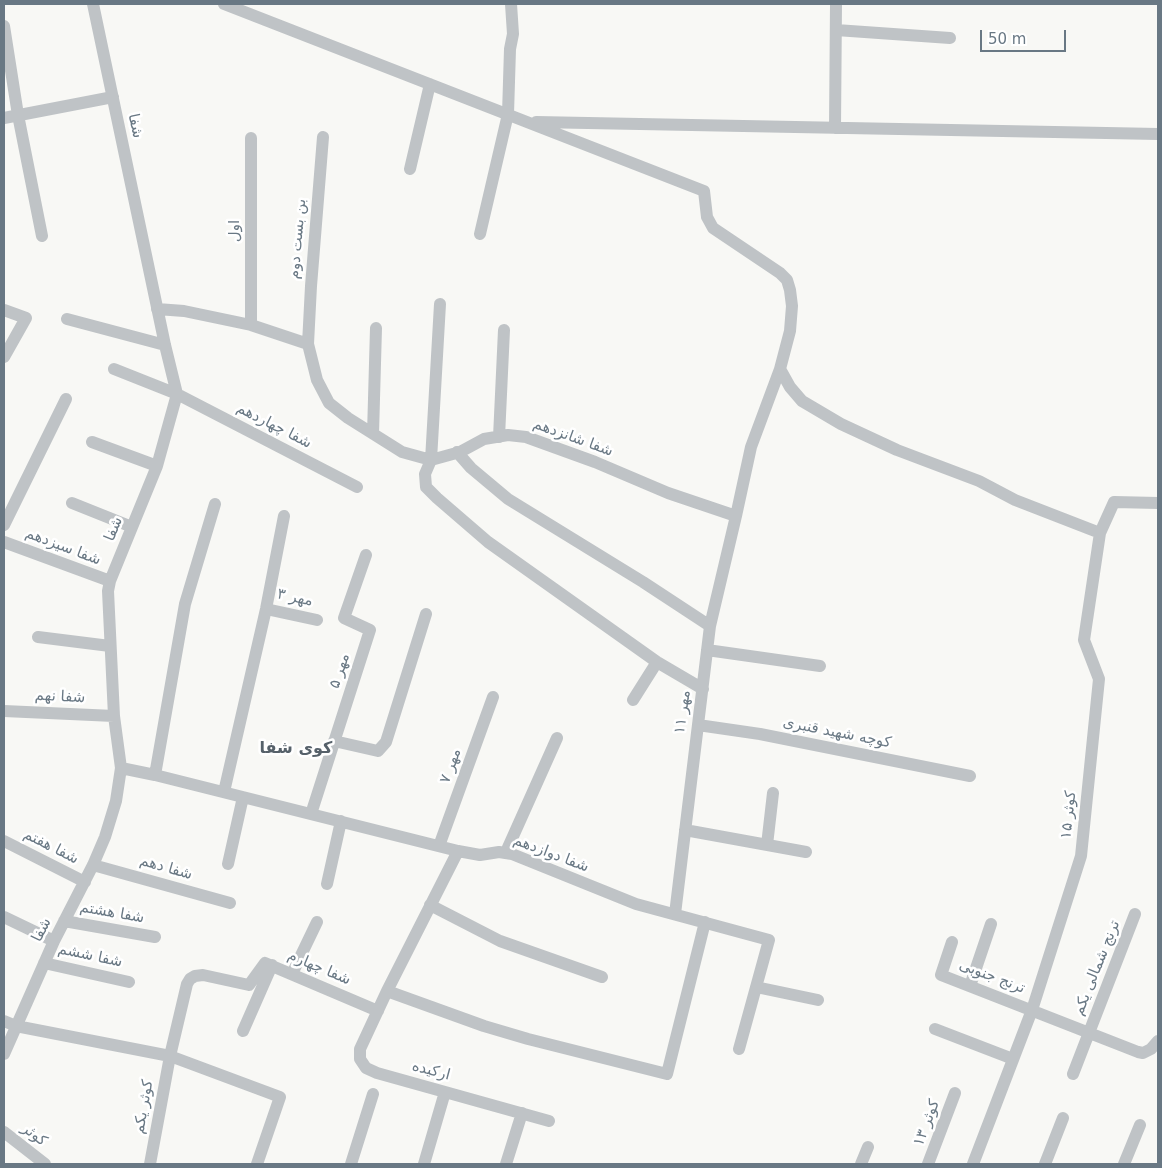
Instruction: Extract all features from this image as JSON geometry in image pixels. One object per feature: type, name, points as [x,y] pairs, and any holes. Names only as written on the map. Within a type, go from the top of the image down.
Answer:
[{"type":"street","name":"شفا","points":[[4,1054],[54,941],[105,837],[116,801],[121,768],[114,716],[108,591],[157,466],[177,394],[157,309],[93,4]]},
{"type":"street","points":[[224,4],[240,7],[526,122],[1158,134]]},
{"type":"street","points":[[480,234],[508,114],[512,34],[511,4]]},
{"type":"street","points":[[835,128],[836,4]]},
{"type":"street","points":[[4,26],[18,115],[42,236]]},
{"type":"street","points":[[836,30],[950,38]]},
{"type":"street","points":[[410,169],[430,84]]},
{"type":"street","points":[[4,118],[112,97]]},
{"type":"street","name":"مهر ۱۱","points":[[526,122],[704,191],[707,217],[713,228],[780,273],[787,280],[790,290],[792,306],[790,331],[780,369],[751,447],[710,626],[675,914]]},
{"type":"street","name":"بن بست دوم","points":[[308,344],[323,137]]},
{"type":"street","name":"اول","points":[[251,138],[251,325]]},
{"type":"street","points":[[440,304],[431,460],[425,474],[426,487],[488,542],[657,662],[703,689]]},
{"type":"street","points":[[157,309],[184,311],[251,325],[308,344],[317,380],[329,404],[402,452],[431,460]]},
{"type":"street","points":[[4,310],[26,318],[4,357]]},
{"type":"street","points":[[67,319],[165,345]]},
{"type":"street","points":[[374,434],[376,328]]},
{"type":"street","points":[[499,436],[504,330]]},
{"type":"street","name":"شفا چهاردهم","points":[[114,369],[177,394],[357,487]]},
{"type":"street","points":[[780,369],[790,387],[802,401],[841,424],[897,450],[979,482],[1015,500],[1100,533]]},
{"type":"street","points":[[4,525],[66,399]]},
{"type":"street","name":"شفا شانزدهم","points":[[431,460],[499,436],[508,434],[526,437],[595,462],[668,493],[736,516]]},
{"type":"street","points":[[92,442],[157,466]]},
{"type":"street","points":[[458,452],[471,468],[508,499],[643,582],[710,626]]},
{"type":"street","name":"کوثر ۱۵","points":[[973,1164],[1032,1010],[1081,856],[1099,679],[1084,640],[1100,533],[1114,502],[1158,503]]},
{"type":"street","points":[[72,503],[132,527]]},
{"type":"street","points":[[155,775],[185,604],[215,504]]},
{"type":"street","points":[[224,792],[266,609],[284,516]]},
{"type":"street","name":"شفا سیزدهم","points":[[4,542],[110,582]]},
{"type":"street","name":"مهر ۵","points":[[311,814],[370,630],[344,618],[366,555]]},
{"type":"street","name":"مهر ۳","points":[[266,609],[317,620]]},
{"type":"street","points":[[334,741],[378,751],[386,742],[426,614]]},
{"type":"street","points":[[38,637],[110,646]]},
{"type":"street","points":[[707,650],[820,666]]},
{"type":"street","points":[[633,700],[657,662]]},
{"type":"street","name":"مهر ۷","points":[[439,846],[493,697]]},
{"type":"street","name":"شفا نهم","points":[[4,711],[114,716]]},
{"type":"street","name":"کوچه شهید قنبری","points":[[698,725],[760,734],[970,776]]},
{"type":"street","points":[[506,852],[557,738]]},
{"type":"street","name":"شفا دوازدهم","points":[[121,768],[458,851],[480,855],[506,852],[636,904],[769,940],[739,1049]]},
{"type":"street","points":[[767,845],[773,793]]},
{"type":"street","points":[[228,864],[243,797]]},
{"type":"street","points":[[327,884],[341,821]]},
{"type":"street","points":[[685,830],[806,852]]},
{"type":"street","name":"شفا هفتم","points":[[4,841],[84,882]]},
{"type":"street","points":[[378,1011],[458,851]]},
{"type":"street","name":"شفا دهم","points":[[93,864],[230,903]]},
{"type":"street","points":[[430,905],[500,941],[602,977]]},
{"type":"street","name":"ترنج شمالی یکم","points":[[1073,1074],[1135,914]]},
{"type":"street","points":[[4,917],[54,941]]},
{"type":"street","name":"شفا هشتم","points":[[64,921],[154,937]]},
{"type":"street","points":[[292,974],[317,922]]},
{"type":"street","points":[[387,991],[484,1026],[667,1074],[705,922]]},
{"type":"street","points":[[970,986],[991,924]]},
{"type":"street","name":"ترنج جنوبی","points":[[952,942],[941,974],[1138,1052],[1143,1052],[1154,1045]]},
{"type":"street","name":"شفا ششم","points":[[44,963],[129,982]]},
{"type":"street","name":"شفا چهارم","points":[[170,1056],[187,984],[190,978],[195,976],[203,975],[249,985],[265,963],[378,1011]]},
{"type":"street","points":[[243,1031],[272,965]]},
{"type":"street","points":[[756,987],[818,1000]]},
{"type":"street","name":"ارکیده","points":[[378,1011],[360,1049],[360,1060],[366,1068],[377,1073],[549,1121]]},
{"type":"street","points":[[4,1021],[16,1026],[170,1056],[280,1097],[257,1164]]},
{"type":"street","points":[[936,1029],[1013,1059]]},
{"type":"street","name":"کوثر یکم","points":[[150,1164],[170,1056]]},
{"type":"street","points":[[424,1164],[445,1092]]},
{"type":"street","points":[[351,1164],[373,1094]]},
{"type":"street","name":"کوثر ۱۳","points":[[928,1164],[955,1094]]},
{"type":"street","points":[[506,1164],[522,1112]]},
{"type":"street","points":[[1045,1164],[1063,1118]]},
{"type":"street","points":[[1124,1164],[1140,1125]]},
{"type":"street","name":"کوثر","points":[[4,1132],[45,1164]]},
{"type":"street","points":[[861,1164],[868,1147]]},
{"type":"district","name":"کوی شفا","points":[[296,749]]}]
